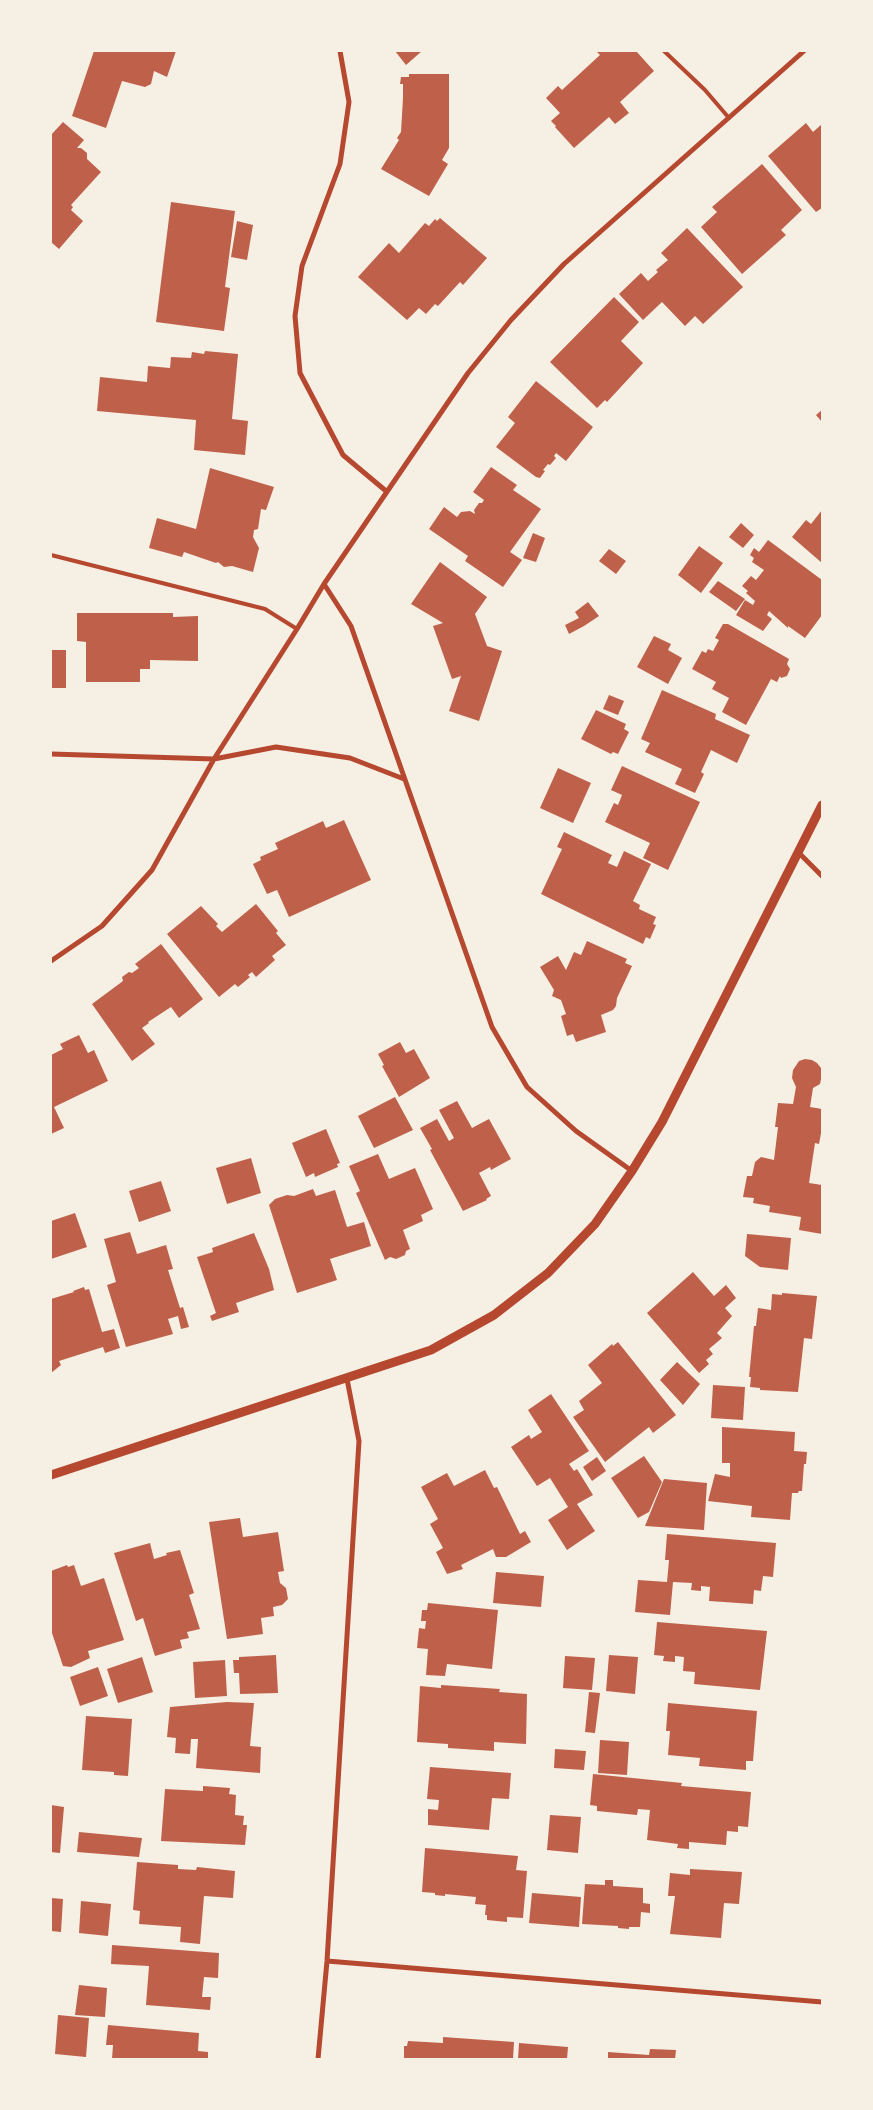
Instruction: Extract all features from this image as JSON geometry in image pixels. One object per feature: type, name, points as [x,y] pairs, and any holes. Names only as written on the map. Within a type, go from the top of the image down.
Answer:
[{"type":"street","points":[[340,51],[350,102],[340,164],[302,266],[295,316],[300,373],[343,455],[386,491]]},
{"type":"street","points":[[51,961],[102,926],[152,870],[214,759],[298,629],[324,584],[468,373],[511,320],[564,264],[804,51]]},
{"type":"street","points":[[324,584],[351,626],[492,1027],[527,1086],[576,1131],[632,1171]]},
{"type":"street","points":[[51,754],[214,759],[276,747],[350,758],[404,779]]},
{"type":"street","points":[[51,1475],[348,1379],[431,1350],[494,1315],[548,1273],[595,1224],[632,1171],[662,1122],[822,804]]},
{"type":"street","points":[[797,852],[822,876]]},
{"type":"street","points":[[318,2059],[327,1961],[359,1441],[348,1379]]},
{"type":"street","points":[[327,1961],[822,2002]]},
{"type":"lane","points":[[664,51],[705,90],[728,118]]},
{"type":"lane","points":[[51,555],[265,609],[298,629]]},
{"type":"building","points":[[94,51],[176,51],[167,77],[154,71],[151,84],[145,87],[122,81],[106,128],[72,116]]},
{"type":"building","points":[[395,51],[422,51],[406,65]]},
{"type":"building","points":[[596,51],[636,51],[654,71],[620,102],[629,113],[615,124],[609,117],[574,148],[551,121],[560,113],[546,98],[558,86],[562,90],[600,55]]},
{"type":"building","points":[[409,74],[449,74],[449,148],[442,160],[448,164],[429,196],[381,169],[399,140],[397,138],[401,132],[403,98],[403,84],[400,84],[401,77],[409,77]]},
{"type":"building","points":[[63,122],[84,140],[77,148],[81,148],[87,153],[87,159],[101,172],[71,205],[73,207],[71,210],[83,221],[59,249],[51,242],[51,135]]},
{"type":"building","points":[[806,123],[813,132],[822,124],[822,208],[816,212],[768,156]]},
{"type":"building","points":[[762,164],[802,210],[781,230],[786,235],[742,274],[701,227],[717,212],[712,207]]},
{"type":"building","points":[[171,202],[235,211],[225,287],[230,288],[224,331],[156,322]]},
{"type":"building","points":[[440,218],[487,258],[463,285],[460,282],[438,306],[435,304],[426,314],[419,308],[407,320],[358,277],[389,243],[399,253],[425,223],[429,226],[435,219],[437,221]]},
{"type":"building","points":[[237,221],[253,225],[247,260],[231,257]]},
{"type":"building","points":[[687,228],[743,287],[703,324],[695,316],[685,326],[662,302],[643,320],[619,294],[641,273],[648,281],[658,272],[656,270],[668,260],[661,253]]},
{"type":"building","points":[[614,297],[639,322],[621,341],[643,363],[607,402],[605,400],[597,408],[550,362]]},
{"type":"building","points":[[205,351],[238,354],[232,419],[248,421],[245,455],[194,450],[196,420],[97,411],[100,377],[147,382],[148,366],[170,368],[171,357],[191,358],[192,352],[204,354]]},
{"type":"building","points":[[536,381],[593,427],[566,461],[556,453],[554,456],[556,458],[543,470],[545,471],[540,478],[496,447],[515,423],[508,417]]},
{"type":"building","points":[[822,410],[822,422],[816,415]]},
{"type":"building","points":[[491,467],[517,485],[513,490],[541,509],[510,552],[522,560],[503,587],[465,561],[468,556],[429,529],[444,507],[457,517],[461,512],[470,511],[475,514],[474,510],[484,500],[473,492]]},
{"type":"building","points":[[210,468],[274,487],[266,510],[261,509],[258,529],[254,530],[253,537],[259,548],[253,572],[232,566],[224,567],[218,562],[216,563],[184,552],[182,557],[149,548],[157,518],[196,529]]},
{"type":"building","points":[[822,510],[822,563],[792,537],[806,520],[811,524]]},
{"type":"building","points":[[741,523],[754,535],[743,548],[729,537]]},
{"type":"building","points":[[533,533],[545,538],[536,562],[523,558]]},
{"type":"building","points":[[768,540],[822,580],[822,615],[805,638],[788,626],[788,628],[769,611],[767,615],[772,619],[763,631],[736,615],[745,600],[753,605],[755,601],[746,593],[748,591],[742,586],[751,576],[756,580],[764,570],[752,562],[754,558],[750,555],[754,548],[759,552]]},
{"type":"building","points":[[699,546],[723,563],[701,593],[678,575]]},
{"type":"building","points":[[609,549],[626,561],[616,574],[599,561]]},
{"type":"building","points":[[440,562],[487,597],[475,614],[487,646],[502,651],[479,721],[449,711],[461,676],[452,679],[433,626],[443,623],[411,604]]},
{"type":"building","points":[[718,581],[745,599],[736,611],[709,592]]},
{"type":"building","points":[[588,602],[599,616],[569,634],[565,625],[579,618],[575,612]]},
{"type":"building","points":[[77,613],[173,613],[173,617],[198,616],[198,661],[150,660],[150,669],[140,669],[140,682],[86,682],[86,642],[77,641]]},
{"type":"building","points":[[723,624],[728,624],[789,659],[787,664],[790,669],[787,676],[781,678],[780,676],[777,682],[771,679],[746,725],[722,712],[729,698],[712,689],[716,682],[692,669],[702,651],[706,653],[708,649],[713,651],[719,640],[715,638]]},
{"type":"building","points":[[654,636],[671,644],[668,650],[682,658],[668,684],[637,667]]},
{"type":"building","points":[[51,650],[66,650],[66,688],[51,688]]},
{"type":"building","points":[[662,690],[716,714],[715,719],[750,735],[737,763],[711,750],[701,772],[704,774],[695,793],[675,784],[682,769],[645,752],[650,743],[641,739]]},
{"type":"building","points":[[609,695],[624,701],[618,715],[603,709]]},
{"type":"building","points":[[596,710],[626,724],[624,729],[629,732],[618,754],[613,752],[611,754],[581,739]]},
{"type":"building","points":[[622,766],[700,802],[668,870],[643,858],[650,843],[605,822],[614,803],[618,805],[622,795],[611,790]]},
{"type":"building","points":[[558,768],[591,783],[573,823],[540,808]]},
{"type":"building","points":[[344,820],[371,880],[289,917],[277,890],[267,894],[253,864],[261,860],[260,857],[278,849],[275,843],[323,821],[326,828]]},
{"type":"building","points":[[564,832],[612,855],[608,863],[617,867],[624,851],[651,864],[633,901],[640,905],[639,909],[656,917],[653,924],[656,925],[650,939],[646,937],[643,944],[541,894],[562,849],[557,847]]},
{"type":"building","points":[[256,904],[278,931],[276,933],[286,945],[272,956],[275,960],[256,977],[252,972],[248,975],[250,977],[238,987],[235,984],[219,997],[167,934],[201,906],[218,924],[216,926],[222,932]]},
{"type":"building","points":[[587,941],[627,959],[625,963],[632,966],[617,998],[616,1006],[613,1010],[601,1015],[606,1032],[576,1042],[573,1034],[567,1036],[561,1016],[566,1014],[561,1000],[552,996],[554,990],[540,967],[558,956],[566,970],[574,952],[581,955]]},
{"type":"building","points":[[161,944],[203,999],[179,1018],[171,1007],[148,1022],[142,1028],[155,1044],[132,1061],[92,1004],[123,981],[122,977],[139,968],[135,964]]},
{"type":"building","points":[[79,1035],[88,1053],[94,1050],[108,1081],[54,1107],[64,1128],[51,1134],[51,1055],[63,1049],[60,1044]]},
{"type":"building","points":[[400,1042],[406,1053],[414,1049],[430,1078],[399,1097],[382,1066],[384,1065],[378,1054]]},
{"type":"building","points":[[805,1059],[817,1063],[821,1068],[822,1074],[820,1084],[813,1088],[810,1107],[822,1109],[822,1128],[819,1144],[815,1143],[809,1183],[822,1185],[822,1234],[799,1230],[801,1217],[769,1212],[770,1206],[753,1203],[754,1198],[743,1197],[747,1176],[752,1176],[755,1162],[761,1157],[774,1160],[778,1127],[775,1127],[778,1103],[793,1104],[796,1087],[792,1078],[793,1070],[799,1061]]},
{"type":"building","points":[[395,1097],[413,1130],[374,1148],[358,1116]]},
{"type":"building","points":[[457,1101],[472,1128],[489,1119],[511,1159],[491,1170],[490,1167],[479,1173],[491,1196],[487,1200],[463,1211],[420,1128],[437,1119],[449,1141],[454,1138],[439,1110]]},
{"type":"building","points":[[326,1129],[340,1163],[337,1164],[338,1167],[315,1177],[314,1173],[306,1177],[292,1143]]},
{"type":"building","points":[[378,1154],[389,1179],[415,1168],[433,1209],[421,1215],[423,1221],[403,1230],[410,1249],[406,1251],[405,1255],[396,1259],[390,1257],[385,1260],[356,1193],[360,1191],[349,1166]]},
{"type":"building","points":[[251,1158],[261,1193],[227,1204],[216,1168]]},
{"type":"building","points":[[161,1181],[171,1211],[139,1222],[129,1191]]},
{"type":"building","points":[[313,1189],[316,1196],[335,1190],[347,1227],[364,1222],[371,1246],[330,1259],[337,1280],[297,1293],[269,1205],[275,1199],[287,1195],[294,1196]]},
{"type":"building","points":[[75,1213],[87,1247],[51,1259],[51,1221]]},
{"type":"building","points":[[130,1232],[137,1254],[166,1245],[173,1269],[168,1270],[180,1308],[183,1307],[189,1327],[181,1329],[178,1316],[168,1319],[173,1334],[126,1347],[107,1285],[116,1282],[104,1239]]},
{"type":"building","points":[[254,1233],[269,1269],[274,1290],[236,1303],[239,1312],[212,1321],[210,1316],[216,1313],[197,1257],[213,1252],[212,1248]]},
{"type":"building","points":[[747,1234],[791,1238],[788,1270],[760,1267],[745,1256]]},
{"type":"building","points":[[693,1272],[714,1296],[726,1285],[736,1298],[725,1308],[732,1316],[717,1333],[722,1338],[709,1349],[713,1354],[706,1360],[709,1364],[699,1373],[647,1313]]},
{"type":"building","points":[[84,1287],[85,1290],[89,1289],[102,1332],[114,1329],[120,1348],[105,1353],[103,1347],[59,1361],[61,1365],[51,1373],[51,1299]]},
{"type":"building","points":[[782,1293],[817,1296],[812,1339],[804,1338],[798,1392],[760,1390],[760,1388],[750,1387],[751,1377],[749,1377],[754,1326],[756,1326],[758,1308],[771,1310],[772,1294],[782,1295]]},
{"type":"building","points":[[618,1342],[676,1415],[653,1433],[649,1427],[605,1462],[573,1417],[584,1410],[579,1401],[602,1383],[588,1365],[612,1344],[613,1346]]},
{"type":"building","points":[[677,1362],[700,1384],[683,1405],[660,1380]]},
{"type":"building","points":[[713,1385],[745,1387],[743,1420],[711,1418]]},
{"type":"building","points":[[551,1394],[589,1451],[569,1464],[574,1471],[577,1469],[593,1495],[577,1504],[595,1531],[567,1550],[548,1520],[568,1507],[550,1478],[537,1486],[511,1447],[529,1435],[531,1439],[542,1432],[528,1410]]},
{"type":"building","points":[[722,1427],[795,1432],[794,1451],[807,1452],[802,1491],[792,1493],[790,1520],[751,1517],[752,1506],[708,1501],[715,1474],[730,1477],[730,1463],[722,1463]]},
{"type":"building","points":[[644,1456],[662,1482],[649,1512],[638,1518],[611,1478]]},
{"type":"building","points":[[597,1457],[606,1471],[592,1481],[583,1467]]},
{"type":"building","points":[[485,1470],[494,1488],[497,1487],[520,1534],[525,1531],[531,1542],[506,1557],[496,1557],[493,1549],[461,1565],[463,1569],[447,1574],[436,1552],[443,1548],[430,1524],[438,1519],[421,1487],[447,1473],[454,1486]]},
{"type":"building","points":[[664,1479],[707,1483],[704,1530],[645,1526]]},
{"type":"building","points":[[240,1518],[243,1537],[278,1532],[284,1571],[278,1572],[280,1583],[286,1588],[288,1599],[282,1605],[273,1607],[274,1616],[261,1618],[263,1634],[227,1639],[209,1522]]},
{"type":"building","points":[[667,1534],[776,1543],[773,1577],[763,1576],[761,1591],[754,1590],[753,1604],[709,1601],[710,1587],[701,1586],[701,1591],[691,1590],[692,1583],[673,1582],[670,1615],[635,1612],[638,1580],[667,1582],[669,1560],[665,1560]]},
{"type":"building","points":[[150,1543],[154,1559],[167,1555],[166,1553],[180,1550],[194,1593],[189,1595],[200,1629],[187,1632],[189,1638],[180,1640],[182,1648],[155,1656],[143,1618],[136,1621],[114,1553]]},
{"type":"building","points":[[67,1565],[68,1567],[74,1565],[81,1586],[104,1578],[124,1640],[88,1651],[90,1658],[71,1667],[63,1666],[51,1630],[51,1571]]},
{"type":"building","points":[[496,1572],[544,1576],[541,1607],[493,1603]]},
{"type":"building","points":[[428,1603],[498,1610],[492,1669],[447,1664],[445,1676],[426,1675],[428,1649],[417,1648],[419,1628],[425,1629],[426,1621],[421,1621],[422,1610],[427,1610]]},
{"type":"building","points":[[657,1622],[767,1631],[760,1690],[694,1684],[695,1672],[683,1671],[684,1657],[675,1656],[675,1662],[663,1661],[664,1656],[654,1655]]},
{"type":"building","points":[[276,1655],[278,1693],[240,1694],[239,1673],[234,1673],[233,1660],[239,1660],[239,1657]]},
{"type":"building","points":[[609,1655],[638,1657],[635,1694],[606,1691]]},
{"type":"building","points":[[565,1656],[595,1658],[592,1690],[563,1688]]},
{"type":"building","points":[[142,1657],[153,1692],[118,1703],[107,1669]]},
{"type":"building","points":[[225,1660],[227,1696],[195,1698],[193,1662]]},
{"type":"building","points":[[98,1667],[108,1696],[80,1706],[70,1677]]},
{"type":"building","points":[[441,1685],[500,1689],[499,1692],[527,1694],[526,1744],[494,1742],[494,1751],[448,1748],[448,1744],[417,1742],[420,1686],[441,1688]]},
{"type":"building","points":[[589,1692],[600,1693],[595,1733],[585,1732]]},
{"type":"building","points":[[227,1702],[254,1703],[250,1746],[261,1747],[260,1773],[196,1768],[198,1739],[191,1739],[190,1754],[175,1753],[176,1738],[167,1737],[170,1707]]},
{"type":"building","points":[[668,1703],[757,1711],[753,1761],[746,1761],[746,1770],[699,1766],[700,1758],[668,1755],[670,1731],[666,1731]]},
{"type":"building","points":[[86,1716],[132,1719],[128,1776],[114,1775],[114,1772],[82,1770]]},
{"type":"building","points":[[600,1740],[629,1742],[627,1775],[598,1773]]},
{"type":"building","points":[[555,1749],[586,1751],[584,1770],[554,1768]]},
{"type":"building","points":[[430,1767],[511,1773],[509,1799],[492,1798],[489,1830],[428,1825],[428,1809],[438,1810],[439,1800],[427,1799]]},
{"type":"building","points":[[593,1774],[682,1783],[681,1786],[751,1792],[748,1827],[738,1826],[738,1832],[727,1831],[726,1845],[689,1842],[689,1849],[677,1848],[678,1844],[647,1840],[650,1810],[638,1809],[637,1815],[597,1811],[597,1806],[590,1805]]},
{"type":"building","points":[[203,1786],[230,1788],[229,1794],[236,1795],[235,1815],[244,1816],[243,1825],[247,1825],[245,1845],[161,1841],[165,1789],[203,1791]]},
{"type":"building","points":[[51,1805],[64,1807],[60,1853],[51,1852]]},
{"type":"building","points":[[550,1815],[581,1817],[578,1853],[547,1850]]},
{"type":"building","points":[[79,1832],[142,1838],[139,1857],[77,1852]]},
{"type":"building","points":[[425,1848],[518,1856],[516,1870],[527,1871],[523,1918],[507,1917],[507,1922],[487,1920],[487,1915],[485,1915],[486,1905],[475,1904],[476,1897],[445,1894],[445,1896],[422,1892]]},
{"type":"building","points":[[137,1862],[178,1865],[178,1869],[196,1870],[197,1867],[235,1871],[233,1898],[204,1896],[200,1944],[180,1942],[181,1927],[139,1924],[140,1911],[133,1910]]},
{"type":"building","points":[[690,1869],[742,1872],[739,1904],[724,1903],[721,1938],[670,1934],[675,1896],[668,1896],[670,1873],[690,1875]]},
{"type":"building","points":[[605,1880],[613,1880],[613,1886],[643,1888],[643,1903],[650,1904],[650,1913],[641,1912],[640,1927],[629,1927],[629,1929],[618,1928],[618,1926],[582,1924],[585,1884],[605,1885]]},
{"type":"building","points":[[532,1893],[581,1897],[579,1927],[529,1923]]},
{"type":"building","points":[[51,1898],[63,1899],[61,1932],[51,1931]]},
{"type":"building","points":[[81,1901],[111,1904],[108,1936],[79,1933]]},
{"type":"building","points":[[112,1945],[219,1953],[218,1978],[204,1977],[202,1997],[211,1997],[210,2010],[146,2005],[149,1966],[111,1964]]},
{"type":"building","points":[[79,1985],[107,1988],[105,2017],[75,2015]]},
{"type":"building","points":[[58,2015],[89,2018],[86,2057],[55,2054]]},
{"type":"building","points":[[108,2025],[199,2033],[198,2051],[208,2052],[208,2059],[112,2059],[113,2045],[106,2045]]},
{"type":"building","points":[[443,2037],[514,2042],[513,2059],[404,2059],[404,2046],[407,2046],[408,2041],[443,2043]]},
{"type":"building","points":[[519,2043],[568,2047],[567,2059],[518,2059]]},
{"type":"building","points":[[650,2049],[676,2050],[675,2059],[608,2059],[608,2052],[649,2055]]}]
